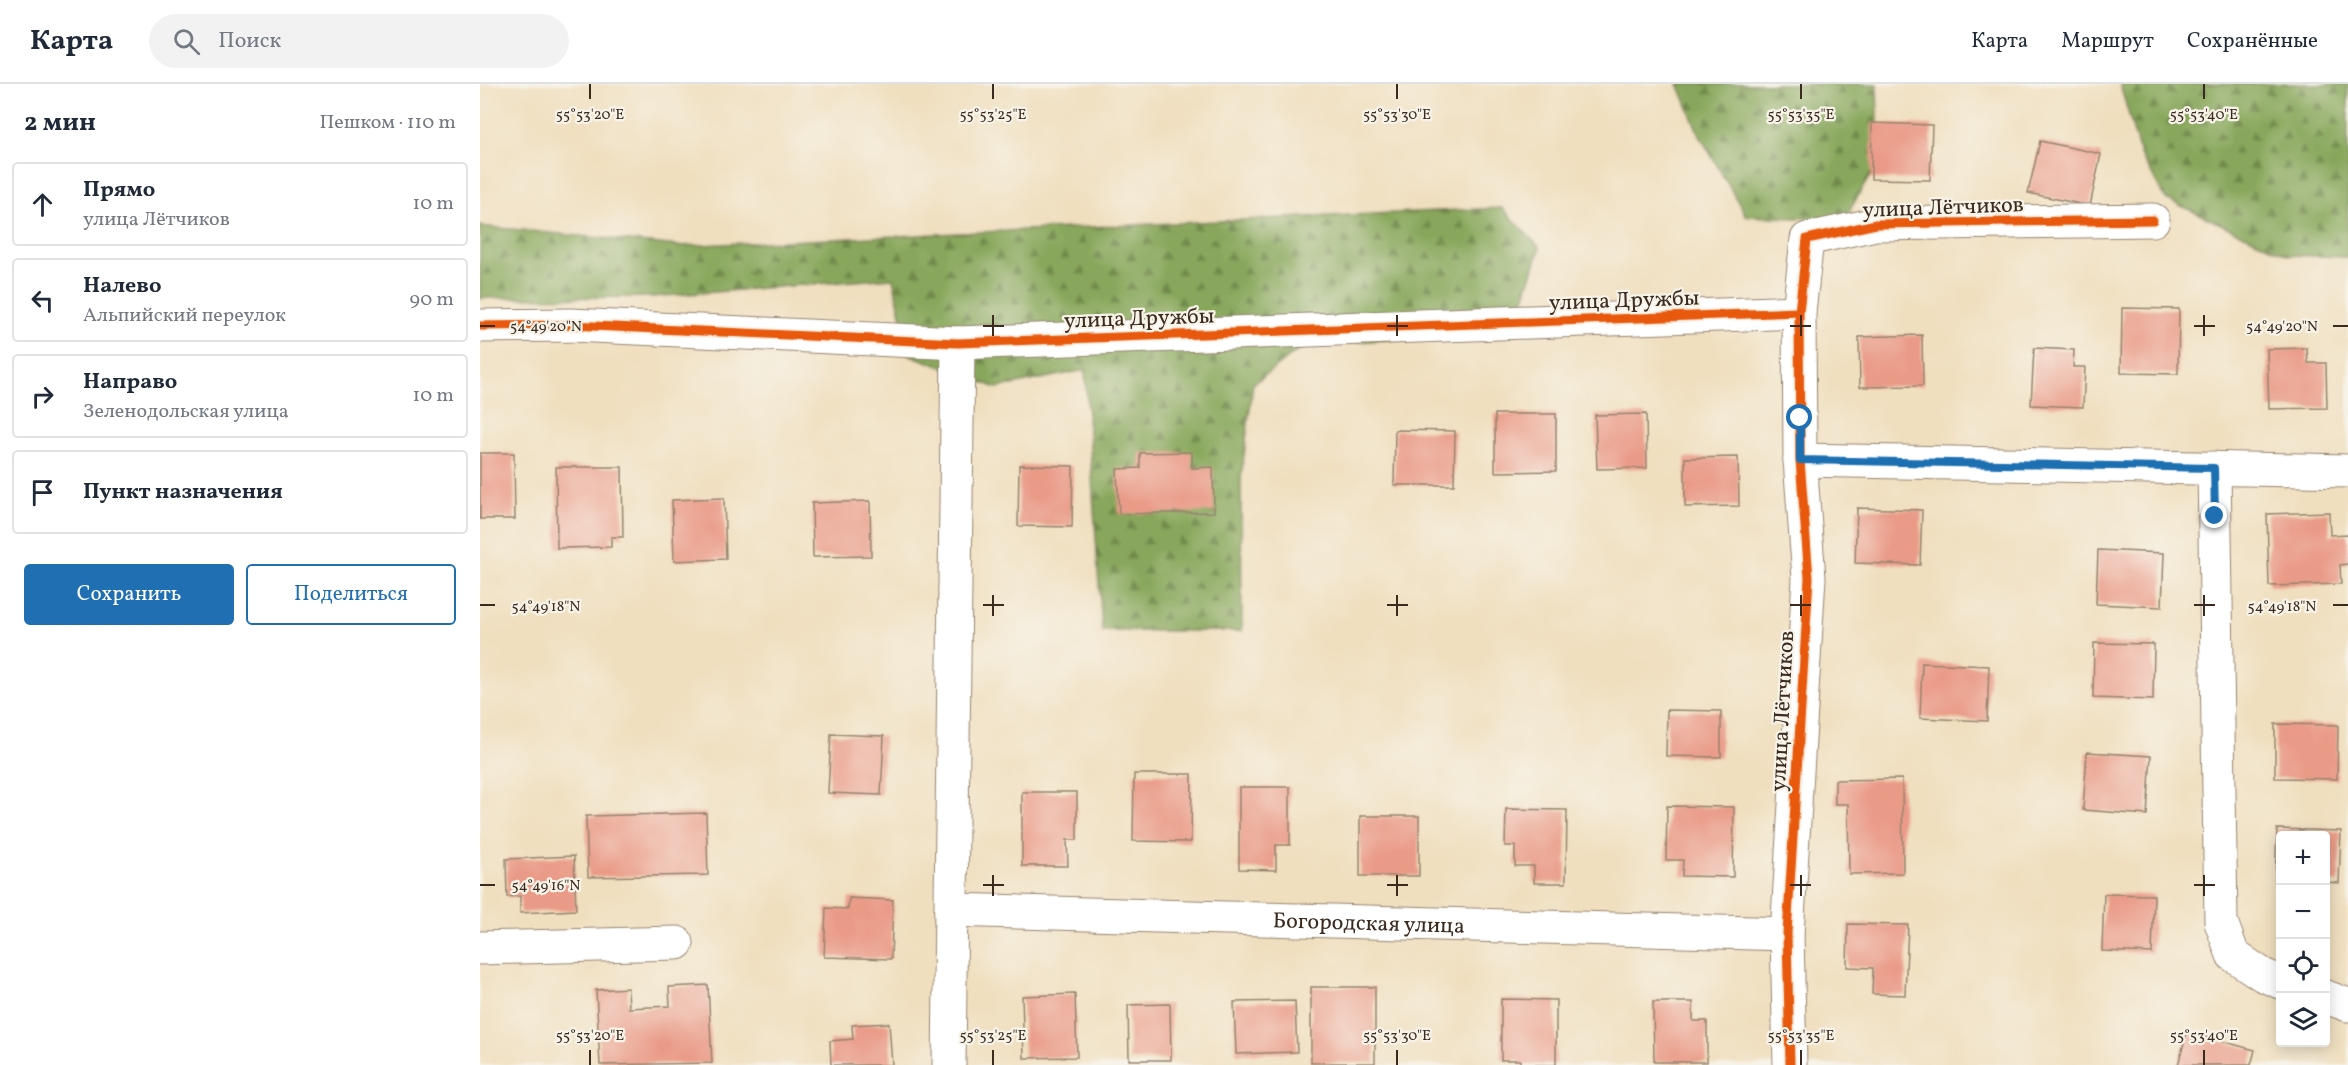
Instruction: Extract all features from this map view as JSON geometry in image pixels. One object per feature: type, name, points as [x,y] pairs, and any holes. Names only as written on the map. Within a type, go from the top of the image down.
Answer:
[{"type":"street","name":"улица Лётчиков","points":[[1790,1065],[1787,934],[1809,578],[1800,460],[1799,312],[1807,239],[1876,224],[2153,220]]},
{"type":"street","name":"улица Дружбы","points":[[480,326],[571,325],[958,343],[1799,312]]},
{"type":"street","points":[[949,1065],[958,343]]},
{"type":"street","points":[[1800,460],[2348,471]]},
{"type":"street","points":[[2214,468],[2221,922],[2233,955],[2263,975],[2276,980]]},
{"type":"street","name":"Богородская улица","points":[[951,910],[1787,934]]},
{"type":"street","points":[[480,948],[676,943]]},
{"type":"street","points":[[2330,999],[2348,1005]]},
{"type":"green space","points":[[1678,84],[1877,84],[1879,160],[1844,220],[1746,216],[1698,132]]},
{"type":"green space","points":[[2120,84],[2348,84],[2348,257],[2288,255],[2166,199],[2140,154]]},
{"type":"green space","points":[[1502,208],[1540,248],[1514,330],[1304,346],[1253,384],[1241,479],[1242,631],[1102,631],[1085,370],[997,388],[910,355],[893,278],[651,297],[480,298],[480,226],[679,246]]},
{"type":"building","points":[[1872,123],[1932,125],[1930,180],[1871,179]]},
{"type":"building","points":[[2040,141],[2101,154],[2090,206],[2028,193]]},
{"type":"building","points":[[2122,308],[2179,309],[2178,374],[2121,373]]},
{"type":"building","points":[[1922,335],[1923,386],[1860,387],[1859,337]]},
{"type":"building","points":[[2034,348],[2074,350],[2073,367],[2085,367],[2083,407],[2031,405]]},
{"type":"building","points":[[2307,348],[2308,363],[2326,363],[2327,408],[2269,409],[2267,349]]},
{"type":"building","points":[[1495,414],[1556,414],[1556,471],[1495,472]]},
{"type":"building","points":[[1646,414],[1647,468],[1597,469],[1595,415]]},
{"type":"building","points":[[1395,430],[1455,431],[1454,485],[1394,485]]},
{"type":"building","points":[[1192,452],[1192,468],[1213,467],[1214,512],[1119,514],[1117,469],[1140,468],[1140,453]]},
{"type":"building","points":[[480,453],[514,453],[515,519],[480,519]]},
{"type":"building","points":[[1738,457],[1739,506],[1685,507],[1685,458]]},
{"type":"building","points":[[1019,465],[1073,466],[1072,527],[1018,526]]},
{"type":"building","points":[[556,467],[622,467],[623,537],[611,537],[611,547],[557,548]]},
{"type":"building","points":[[724,498],[726,559],[674,561],[672,500]]},
{"type":"building","points":[[870,501],[871,556],[813,557],[812,503]]},
{"type":"building","points":[[1857,508],[1922,510],[1920,565],[1855,563]]},
{"type":"building","points":[[2329,512],[2330,535],[2348,534],[2348,564],[2340,565],[2341,584],[2269,586],[2267,514]]},
{"type":"building","points":[[2098,550],[2164,553],[2162,607],[2096,604]]},
{"type":"building","points":[[2094,643],[2154,644],[2153,700],[2093,698]]},
{"type":"building","points":[[1922,663],[1989,666],[1987,721],[1920,718]]},
{"type":"building","points":[[1667,710],[1721,711],[1721,757],[1666,756]]},
{"type":"building","points":[[2275,724],[2338,725],[2337,779],[2275,778]]},
{"type":"building","points":[[831,734],[884,736],[881,795],[828,793]]},
{"type":"building","points":[[2087,752],[2151,756],[2147,815],[2083,810]]},
{"type":"building","points":[[1134,774],[1192,774],[1191,842],[1133,841]]},
{"type":"building","points":[[1902,779],[1903,873],[1849,874],[1848,804],[1835,804],[1835,780]]},
{"type":"building","points":[[1239,787],[1290,787],[1290,845],[1276,845],[1276,870],[1239,869]]},
{"type":"building","points":[[1022,792],[1077,792],[1077,840],[1067,840],[1068,866],[1022,866]]},
{"type":"building","points":[[1667,806],[1734,807],[1733,877],[1682,876],[1683,860],[1666,860]]},
{"type":"building","points":[[1506,809],[1567,810],[1566,883],[1534,883],[1534,866],[1515,866],[1515,846],[1505,846]]},
{"type":"building","points":[[706,813],[708,875],[588,877],[586,816]]},
{"type":"building","points":[[1360,816],[1419,816],[1419,876],[1360,876]]},
{"type":"building","points":[[2277,829],[2341,831],[2339,883],[2330,882],[2330,831],[2277,831]]},
{"type":"building","points":[[574,856],[576,910],[520,913],[520,896],[507,897],[506,859]]},
{"type":"building","points":[[2104,894],[2154,895],[2152,953],[2102,951]]},
{"type":"building","points":[[849,898],[893,900],[891,959],[824,957],[826,908],[848,909]]},
{"type":"building","points":[[1848,924],[1908,925],[1905,995],[1872,994],[1873,968],[1847,967]]},
{"type":"building","points":[[708,985],[712,1063],[600,1065],[596,990],[628,988],[629,1008],[670,1006],[669,987]]},
{"type":"building","points":[[1311,987],[1375,987],[1375,1063],[1311,1063]]},
{"type":"building","points":[[1075,994],[1077,1057],[1024,1058],[1022,996]]},
{"type":"building","points":[[1501,999],[1556,1000],[1556,1065],[1520,1065],[1520,1060],[1501,1060]]},
{"type":"building","points":[[1295,1001],[1297,1052],[1236,1054],[1234,1002]]},
{"type":"building","points":[[1653,1002],[1693,1002],[1693,1021],[1707,1021],[1707,1062],[1654,1062]]},
{"type":"building","points":[[1170,1004],[1171,1060],[1129,1060],[1128,1005]]},
{"type":"building","points":[[889,1023],[892,1065],[831,1065],[830,1041],[853,1039],[852,1025]]},
{"type":"building","points":[[2187,1032],[2255,1050],[2251,1065],[2178,1065]]},
{"type":"cycle path","points":[[1790,1065],[1787,934],[1809,578],[1800,460],[1799,312],[1807,239],[1876,224],[2153,220]]},
{"type":"cycle path","points":[[480,326],[571,325],[958,343],[1799,312]]},
{"type":"route","points":[[1800,418],[1800,460],[2214,468],[2215,516]]}]
